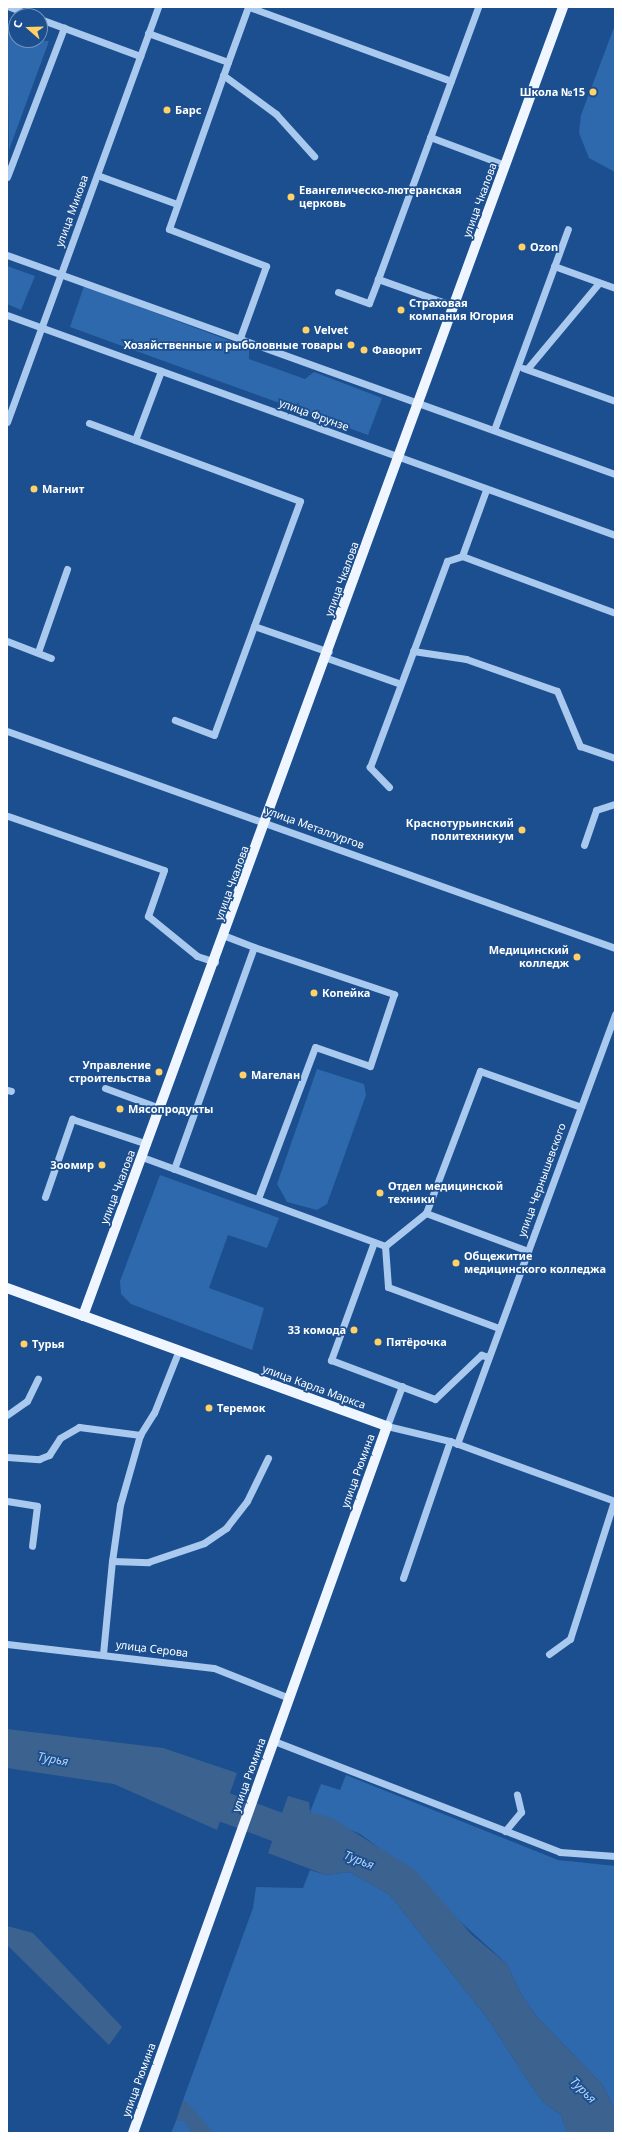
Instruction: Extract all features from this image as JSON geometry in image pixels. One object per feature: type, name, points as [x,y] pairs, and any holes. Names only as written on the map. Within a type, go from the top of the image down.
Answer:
[{"type":"main road","name":"улица Чкалова","points":[[83,1316],[267,822],[563,7]]},
{"type":"main road","name":"улица Карла Маркса","points":[[7,1288],[387,1426]]},
{"type":"main road","name":"улица Рюмина","points":[[133,2133],[387,1426]]},
{"type":"street","name":"улица Микова","points":[[7,422],[158,7]]},
{"type":"street","points":[[240,338],[266,266],[169,229],[248,7],[451,81]]},
{"type":"street","points":[[338,292],[369,303],[478,7]]},
{"type":"street","points":[[48,22],[140,56]]},
{"type":"street","points":[[7,177],[64,28]]},
{"type":"street","points":[[148,33],[228,62]]},
{"type":"street","points":[[223,75],[276,114],[314,156]]},
{"type":"street","points":[[430,137],[505,165]]},
{"type":"street","points":[[97,175],[177,204]]},
{"type":"street","points":[[494,430],[568,229]]},
{"type":"street","points":[[7,255],[419,402],[615,474]]},
{"type":"street","points":[[554,266],[615,288]]},
{"type":"street","points":[[378,279],[454,306]]},
{"type":"street","points":[[528,369],[599,283]]},
{"type":"street","name":"улица Фрунзе","points":[[7,315],[486,490],[615,535]]},
{"type":"street","points":[[517,366],[615,401]]},
{"type":"street","points":[[135,440],[161,371]]},
{"type":"street","points":[[89,423],[300,501],[214,735],[176,720]]},
{"type":"street","points":[[462,556],[486,490]]},
{"type":"street","points":[[389,787],[370,767],[447,561],[462,556],[615,613]]},
{"type":"street","points":[[38,652],[67,569]]},
{"type":"street","points":[[254,626],[401,684]]},
{"type":"street","points":[[7,641],[51,658]]},
{"type":"street","points":[[414,651],[466,659],[557,692],[580,746],[615,758]]},
{"type":"street","name":"улица Металлургов","points":[[7,731],[267,822],[615,948]]},
{"type":"street","points":[[584,845],[596,810],[615,804]]},
{"type":"street","points":[[8,816],[164,870],[148,916],[197,956],[215,962]]},
{"type":"street","points":[[225,936],[394,994],[370,1066],[315,1047],[258,1200]]},
{"type":"street","points":[[174,1169],[254,947]]},
{"type":"street","name":"улица Чернышевского","points":[[403,1578],[453,1443],[500,1328],[615,1014]]},
{"type":"street","points":[[386,1246],[426,1214],[480,1071],[581,1106]]},
{"type":"street","points":[[105,1088],[160,1108]]},
{"type":"street","points":[[45,1197],[72,1119],[147,1144]]},
{"type":"street","points":[[142,1157],[386,1246]]},
{"type":"street","points":[[426,1214],[528,1251]]},
{"type":"street","points":[[374,1242],[331,1360],[435,1399],[481,1355],[489,1357]]},
{"type":"street","points":[[386,1246],[388,1288],[500,1328]]},
{"type":"street","points":[[103,1654],[112,1561],[120,1505],[140,1435],[154,1413],[179,1350]]},
{"type":"street","points":[[7,1415],[27,1401],[38,1378]]},
{"type":"street","points":[[387,1426],[402,1386]]},
{"type":"street","name":"улица Карла Маркса","points":[[387,1426],[453,1443],[614,1501]]},
{"type":"street","points":[[7,1457],[39,1459],[49,1454],[60,1438],[79,1428],[140,1435]]},
{"type":"street","points":[[112,1561],[148,1562],[204,1543],[226,1528],[248,1501],[268,1458]]},
{"type":"street","points":[[7,1501],[37,1506],[32,1546]]},
{"type":"street","points":[[549,1654],[570,1639],[614,1501]]},
{"type":"street","name":"улица Серова","points":[[7,1644],[214,1668],[289,1698]]},
{"type":"street","points":[[274,1741],[560,1852],[615,1856]]},
{"type":"street","points":[[505,1831],[521,1812],[517,1794]]},
{"type":"shaded area","points":[[615,25],[615,172],[589,158],[579,133],[581,115]]},
{"type":"shaded area","points":[[7,30],[8,48],[46,48],[9,150]]},
{"type":"shaded area","points":[[7,266],[35,276],[21,310],[7,304]]},
{"type":"shaded area","points":[[84,286],[249,348],[249,359],[305,379],[314,372],[382,398],[368,435],[70,327]]},
{"type":"shaded area","points":[[317,1069],[364,1084],[366,1095],[327,1204],[317,1210],[287,1202],[277,1184]]},
{"type":"shaded area","points":[[160,1175],[279,1218],[267,1248],[228,1235],[209,1288],[264,1308],[252,1350],[131,1304],[121,1294],[120,1281]]},
{"type":"shaded area","points":[[346,1775],[558,1860],[615,1866],[615,2109],[602,2084],[537,2017],[521,1994],[507,1964],[378,1847],[360,1834],[310,1812],[321,1784],[340,1790]]},
{"type":"shaded area","points":[[310,1870],[326,1875],[350,1872],[390,1895],[488,2019],[544,2103],[561,2115],[567,2133],[213,2133],[183,2100],[253,1908],[256,1887],[303,1888]]},
{"type":"shaded area","points":[[176,2121],[185,2121],[192,2133],[171,2133]]},
{"type":"water","name":"Турья","points":[[7,1729],[163,1748],[237,1773],[217,1830],[114,1784],[7,1768]]},
{"type":"water","points":[[288,1796],[309,1802],[310,1812],[330,1817],[415,1870],[472,1935],[507,1964],[521,1994],[537,2017],[602,2084],[615,2109],[615,2133],[567,2133],[561,2115],[544,2103],[488,2019],[390,1895],[350,1872],[326,1875],[268,1853]]},
{"type":"water","points":[[7,1926],[33,1933],[122,2027],[109,2045],[7,1945]]},
{"type":"water","points":[[183,2100],[195,2111],[213,2133],[192,2133],[185,2121],[176,2121]]},
{"type":"waterway","name":"Турья","points":[[186,1793],[315,1841]]},
{"type":"place","name":"Школа №15","points":[[593,92]]},
{"type":"place","name":"Барс","points":[[167,110]]},
{"type":"place","name":"Евангелическо-лютеранская церковь","points":[[291,197]]},
{"type":"place","name":"Ozon","points":[[522,247]]},
{"type":"place","name":"Страховая компания Югория","points":[[401,310]]},
{"type":"place","name":"Velvet","points":[[306,330]]},
{"type":"place","name":"Хозяйственные и рыболовные товары","points":[[351,345]]},
{"type":"place","name":"Фаворит","points":[[364,350]]},
{"type":"place","name":"Магнит","points":[[34,489]]},
{"type":"place","name":"Краснотурьинский политехникум","points":[[522,830]]},
{"type":"place","name":"Медицинский колледж","points":[[577,957]]},
{"type":"place","name":"Копейка","points":[[314,993]]},
{"type":"place","name":"Управление строительства","points":[[159,1072]]},
{"type":"place","name":"Магелан","points":[[243,1075]]},
{"type":"place","name":"Мясопродукты","points":[[120,1109]]},
{"type":"place","name":"Зоомир","points":[[102,1165]]},
{"type":"place","name":"Отдел медицинской техники","points":[[380,1193]]},
{"type":"place","name":"Общежитие медицинского колледжа","points":[[456,1263]]},
{"type":"place","name":"33 комода","points":[[354,1330]]},
{"type":"place","name":"Пятёрочка","points":[[378,1342]]},
{"type":"place","name":"Турья","points":[[24,1344]]},
{"type":"place","name":"Теремок","points":[[209,1408]]}]
